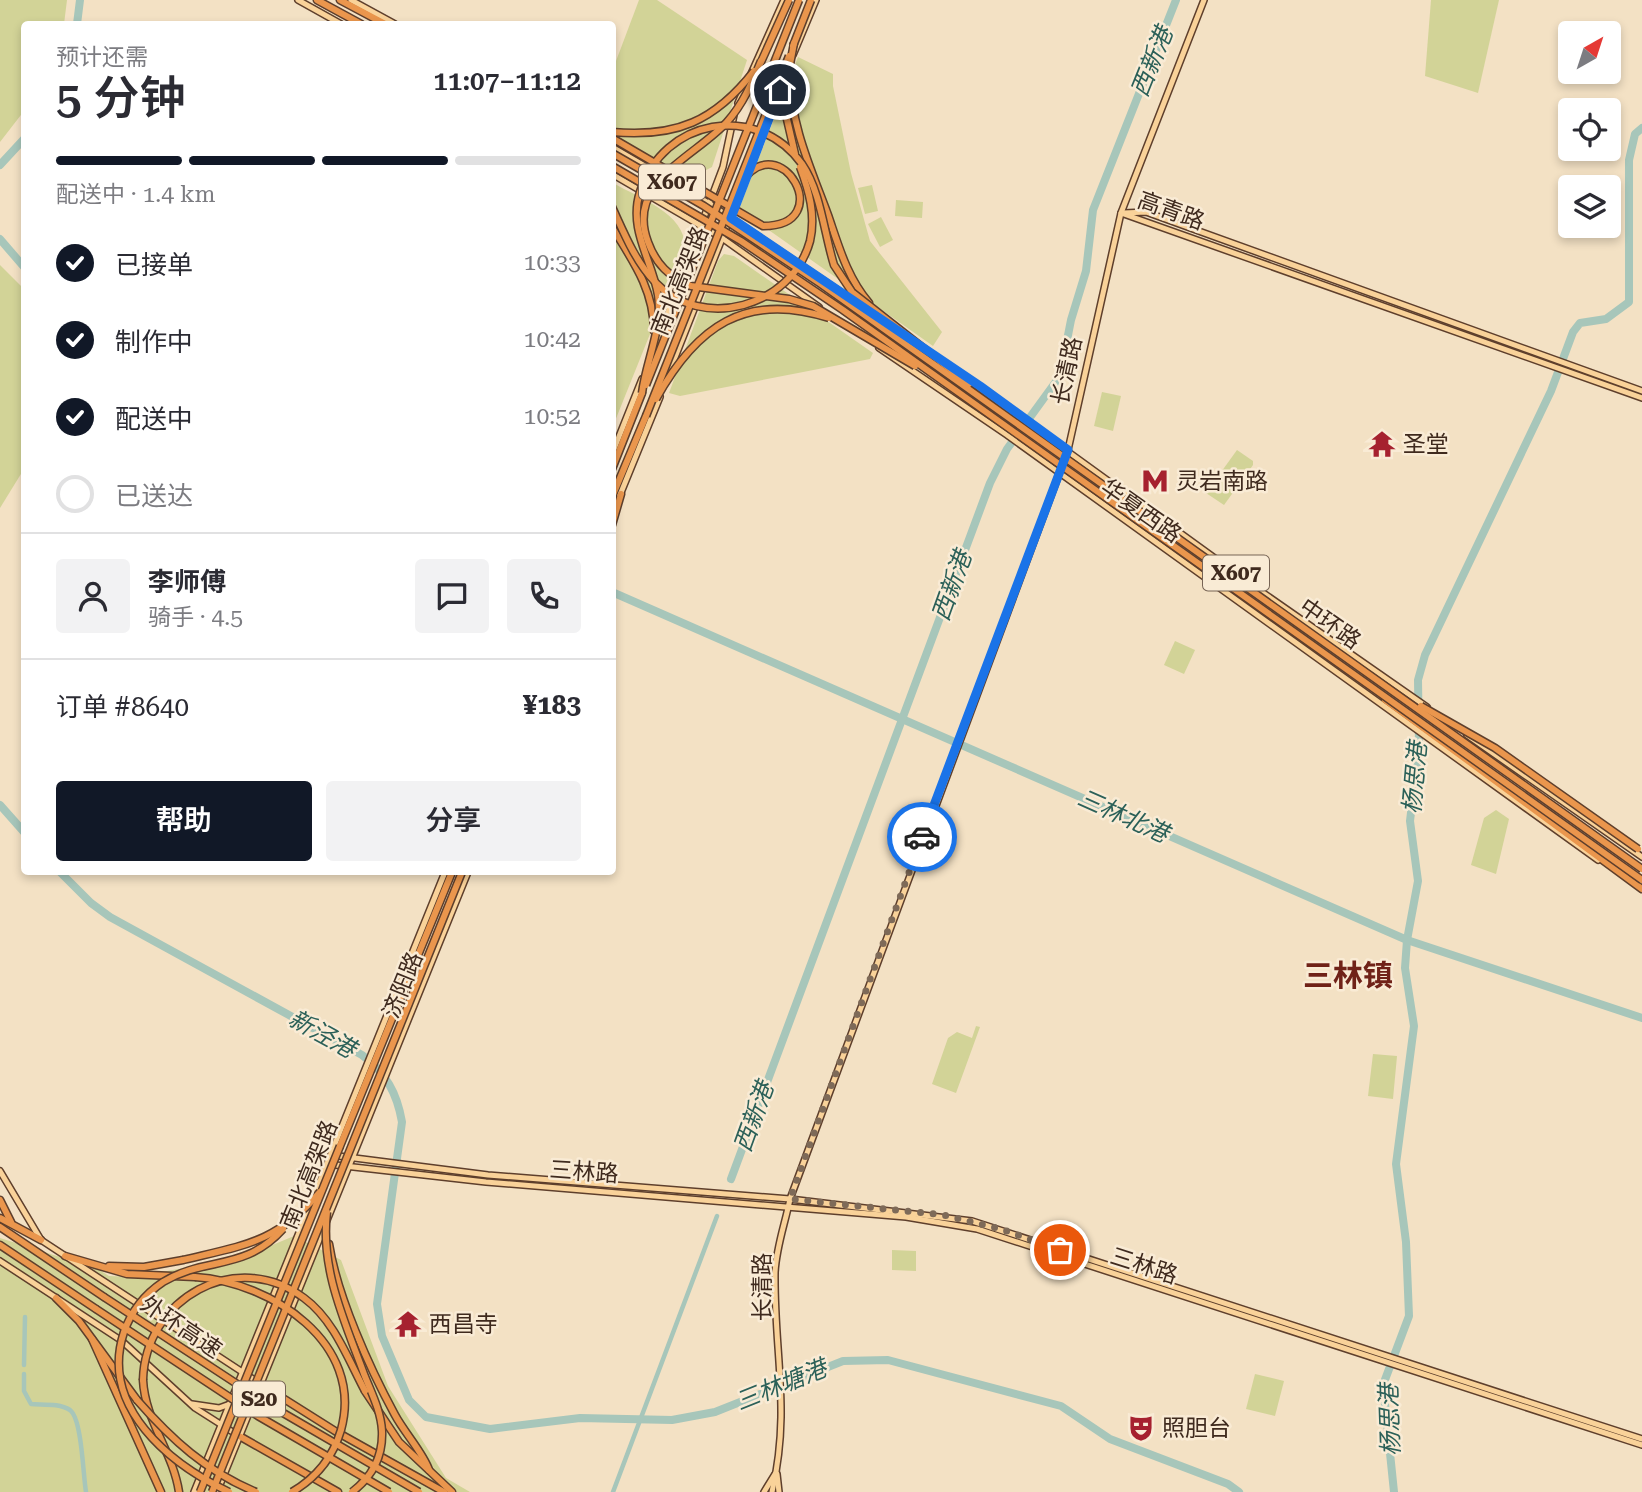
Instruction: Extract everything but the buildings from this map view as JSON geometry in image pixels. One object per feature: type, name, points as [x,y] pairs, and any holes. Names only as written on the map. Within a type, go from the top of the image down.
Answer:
[{"type":"highway","points":[[317,0],[356,21]]},
{"type":"highway","points":[[340,0],[378,21]]},
{"type":"highway","points":[[786,0],[752,84],[730,119],[713,137],[663,174],[649,195],[644,233],[653,257],[677,280],[708,290],[789,299],[813,306],[899,358],[932,374]]},
{"type":"highway","name":"南北高架路","points":[[616,459],[799,0]]},
{"type":"highway","name":"南北高架路","points":[[616,488],[813,0]]},
{"type":"highway","points":[[616,215],[639,262],[656,283],[676,298],[710,309],[741,307],[772,293],[788,278],[803,258],[812,224],[811,203],[784,116],[794,43]]},
{"type":"highway","points":[[616,132],[646,135],[700,120],[736,94],[761,61]]},
{"type":"highway","points":[[790,65],[792,107],[803,150],[848,273],[872,307]]},
{"type":"highway","points":[[642,393],[658,325],[658,294],[639,234],[636,210],[640,192],[649,169],[665,149],[681,136],[718,124],[754,128],[769,135],[802,164],[817,199],[834,265],[852,292],[923,344],[994,405]]},
{"type":"highway","points":[[616,140],[763,226],[785,222],[795,214],[800,188],[794,177],[782,168],[766,164],[744,179],[733,197]]},
{"type":"highway","name":"中环路","points":[[616,155],[704,205],[994,405],[1403,694],[1642,869]]},
{"type":"highway","name":"中环路","points":[[616,168],[741,241],[1642,880]]},
{"type":"highway","points":[[616,235],[647,285],[652,302],[654,339]]},
{"type":"highway","points":[[646,415],[687,350],[724,321],[751,311],[783,308],[809,312],[842,322]]},
{"type":"highway","points":[[616,511],[621,494]]},
{"type":"highway","points":[[1351,673],[1439,742],[1642,889]]},
{"type":"highway","points":[[1403,694],[1495,748],[1641,850]]},
{"type":"highway","name":"南北高架路","points":[[200,1492],[451,875]]},
{"type":"highway","name":"南北高架路","points":[[215,1492],[329,1199],[461,875]]},
{"type":"highway","points":[[229,1492],[173,1458],[139,1422],[121,1384],[121,1343],[135,1309],[162,1283],[191,1270],[244,1258],[271,1241],[323,1188]]},
{"type":"highway","points":[[329,1199],[326,1247],[334,1289],[376,1405],[382,1431],[376,1464],[366,1479],[352,1492]]},
{"type":"highway","points":[[0,1200],[12,1224]]},
{"type":"highway","points":[[0,1218],[41,1240]]},
{"type":"highway","points":[[326,1225],[340,1287],[388,1402],[429,1470]]},
{"type":"highway","name":"外环高速","points":[[0,1227],[266,1403],[419,1492]]},
{"type":"highway","points":[[95,1264],[144,1267],[183,1260],[256,1242],[283,1228]]},
{"type":"highway","name":"外环高速","points":[[0,1245],[258,1416],[389,1492]]},
{"type":"highway","points":[[65,1256],[131,1275],[195,1277],[239,1284],[278,1302],[316,1333],[336,1364],[344,1402],[340,1433],[320,1470],[292,1492]]},
{"type":"highway","points":[[179,1492],[174,1470],[146,1403],[143,1371],[148,1347],[158,1325],[174,1305],[194,1291],[225,1279],[250,1278],[274,1283],[297,1293],[328,1322],[391,1433],[415,1460],[452,1492]]},
{"type":"highway","points":[[56,1298],[92,1339],[137,1400],[188,1452],[217,1472],[256,1492]]},
{"type":"highway","points":[[92,1339],[161,1492]]},
{"type":"highway","points":[[262,1385],[335,1431],[444,1492]]},
{"type":"highway","points":[[241,1437],[338,1492]]},
{"type":"main road","points":[[298,0],[336,21]]},
{"type":"main road","points":[[352,0],[390,21]]},
{"type":"main road","points":[[616,444],[710,204],[738,102],[786,0]]},
{"type":"main road","points":[[616,506],[731,218],[813,0]]},
{"type":"main road","name":"长清路","points":[[772,1492],[783,1400],[775,1273],[790,1199],[1068,450],[1121,213],[1204,0]]},
{"type":"main road","name":"华夏西路","points":[[616,149],[710,204],[1021,415],[1403,694],[1428,708],[1642,857]]},
{"type":"main road","name":"华夏西路","points":[[616,176],[722,238],[1007,435],[1577,846],[1642,889]]},
{"type":"main road","name":"高青路","points":[[1121,213],[1551,362],[1642,398]]},
{"type":"main road","name":"高青路","points":[[1573,370],[1642,391]]},
{"type":"main road","points":[[1447,721],[1461,725],[1641,850]]},
{"type":"main road","name":"济阳路","points":[[194,1492],[444,875]]},
{"type":"main road","name":"济阳路","points":[[215,1492],[241,1437],[467,875]]},
{"type":"main road","name":"三林路","points":[[331,1155],[488,1175],[717,1197]]},
{"type":"main road","name":"三林路","points":[[327,1164],[416,1175],[732,1198],[790,1199],[972,1221],[1642,1439]]},
{"type":"main road","points":[[0,1171],[41,1240],[262,1385]]},
{"type":"main road","name":"三林路","points":[[732,1198],[788,1207],[906,1217],[977,1229],[1401,1369],[1642,1445]]},
{"type":"main road","points":[[0,1261],[132,1348],[192,1404],[241,1437]]},
{"type":"main road","points":[[192,1404],[208,1408],[229,1405],[258,1394]]},
{"type":"main road","name":"长清路","points":[[764,1492],[776,1471]]},
{"type":"main road","name":"长清路","points":[[776,1471],[779,1492]]},
{"type":"green space","points":[[0,0],[67,0],[64,21],[21,21],[21,115],[0,142]]},
{"type":"green space","points":[[639,0],[657,0],[747,60],[712,167],[681,183],[616,147],[616,61]]},
{"type":"green space","points":[[1431,0],[1499,0],[1478,93],[1425,76]]},
{"type":"green space","points":[[798,57],[833,74],[833,86],[851,173],[870,241],[942,332],[933,346],[739,209]]},
{"type":"green space","points":[[616,185],[669,216],[683,235],[685,247],[616,419]]},
{"type":"green space","points":[[872,185],[878,211],[865,214],[858,188]]},
{"type":"green space","points":[[896,200],[923,202],[922,218],[895,216]]},
{"type":"green space","points":[[881,217],[893,240],[880,247],[868,224]]},
{"type":"green space","points":[[724,254],[734,256],[873,353],[870,359],[680,396],[669,393],[718,261]]},
{"type":"green space","points":[[0,265],[21,286],[21,474],[0,508]]},
{"type":"green space","points":[[1102,392],[1121,396],[1113,431],[1094,426]]},
{"type":"green space","points":[[1237,450],[1253,461],[1253,465],[1224,505],[1206,493]]},
{"type":"green space","points":[[1175,641],[1195,650],[1184,674],[1164,665]]},
{"type":"green space","points":[[1496,810],[1509,819],[1496,874],[1471,865],[1484,818]]},
{"type":"green space","points":[[976,1026],[980,1027],[956,1093],[932,1084],[948,1038],[957,1032],[972,1038]]},
{"type":"green space","points":[[1373,1054],[1397,1056],[1393,1099],[1368,1096]]},
{"type":"green space","points":[[294,1236],[341,1260],[388,1386],[446,1478],[470,1492],[0,1492],[0,1238],[98,1269],[109,1276],[134,1277],[244,1257]]},
{"type":"green space","points":[[892,1250],[916,1251],[916,1271],[892,1270]]},
{"type":"green space","points":[[1255,1374],[1284,1381],[1275,1416],[1246,1409]]},
{"type":"waterway","points":[[77,21],[80,0]]},
{"type":"waterway","name":"西新港","points":[[731,1179],[990,483],[1007,449],[1060,376],[1071,320],[1086,271],[1093,210],[1176,0]]},
{"type":"waterway","name":"杨思港","points":[[1394,1492],[1383,1385],[1409,1316],[1406,1242],[1396,1164],[1414,1026],[1405,968],[1407,940],[1418,881],[1410,821],[1419,747],[1418,680],[1425,655],[1551,391],[1573,332],[1580,323],[1606,319],[1629,302],[1629,160],[1635,134],[1642,128]]},
{"type":"waterway","points":[[0,165],[21,142]]},
{"type":"waterway","name":"三林北港","points":[[0,239],[21,264]]},
{"type":"waterway","name":"三林北港","points":[[616,594],[1407,940],[1642,1018]]},
{"type":"waterway","name":"新泾港","points":[[0,805],[21,829]]},
{"type":"waterway","name":"三林塘港","points":[[63,875],[91,903],[110,917],[362,1055],[384,1076],[397,1102],[402,1122],[377,1304],[382,1336],[409,1400],[426,1417],[490,1429],[580,1418],[672,1420],[715,1412],[843,1361],[888,1360],[1061,1406],[1110,1439],[1228,1484],[1239,1492]]},
{"type":"waterway","points":[[613,1492],[717,1216]]},
{"type":"waterway","points":[[24,1365],[25,1317]]},
{"type":"waterway","points":[[24,1374],[24,1391],[31,1404],[61,1406],[74,1415],[80,1435],[86,1492]]},
{"type":"way so far","points":[[922,837],[790,1199],[944,1215],[1001,1229],[1060,1250]]},
{"type":"place","name":"圣堂","points":[[1382,444]]},
{"type":"place","name":"灵岩南路","points":[[1155,481]]},
{"type":"place","name":"西昌寺","points":[[408,1324]]},
{"type":"place","name":"照胆台","points":[[1141,1428]]},
{"type":"district","name":"三林镇","points":[[1348,975]]},
{"type":"route","points":[[780,90],[731,218],[980,386],[1068,450],[922,837]]}]
